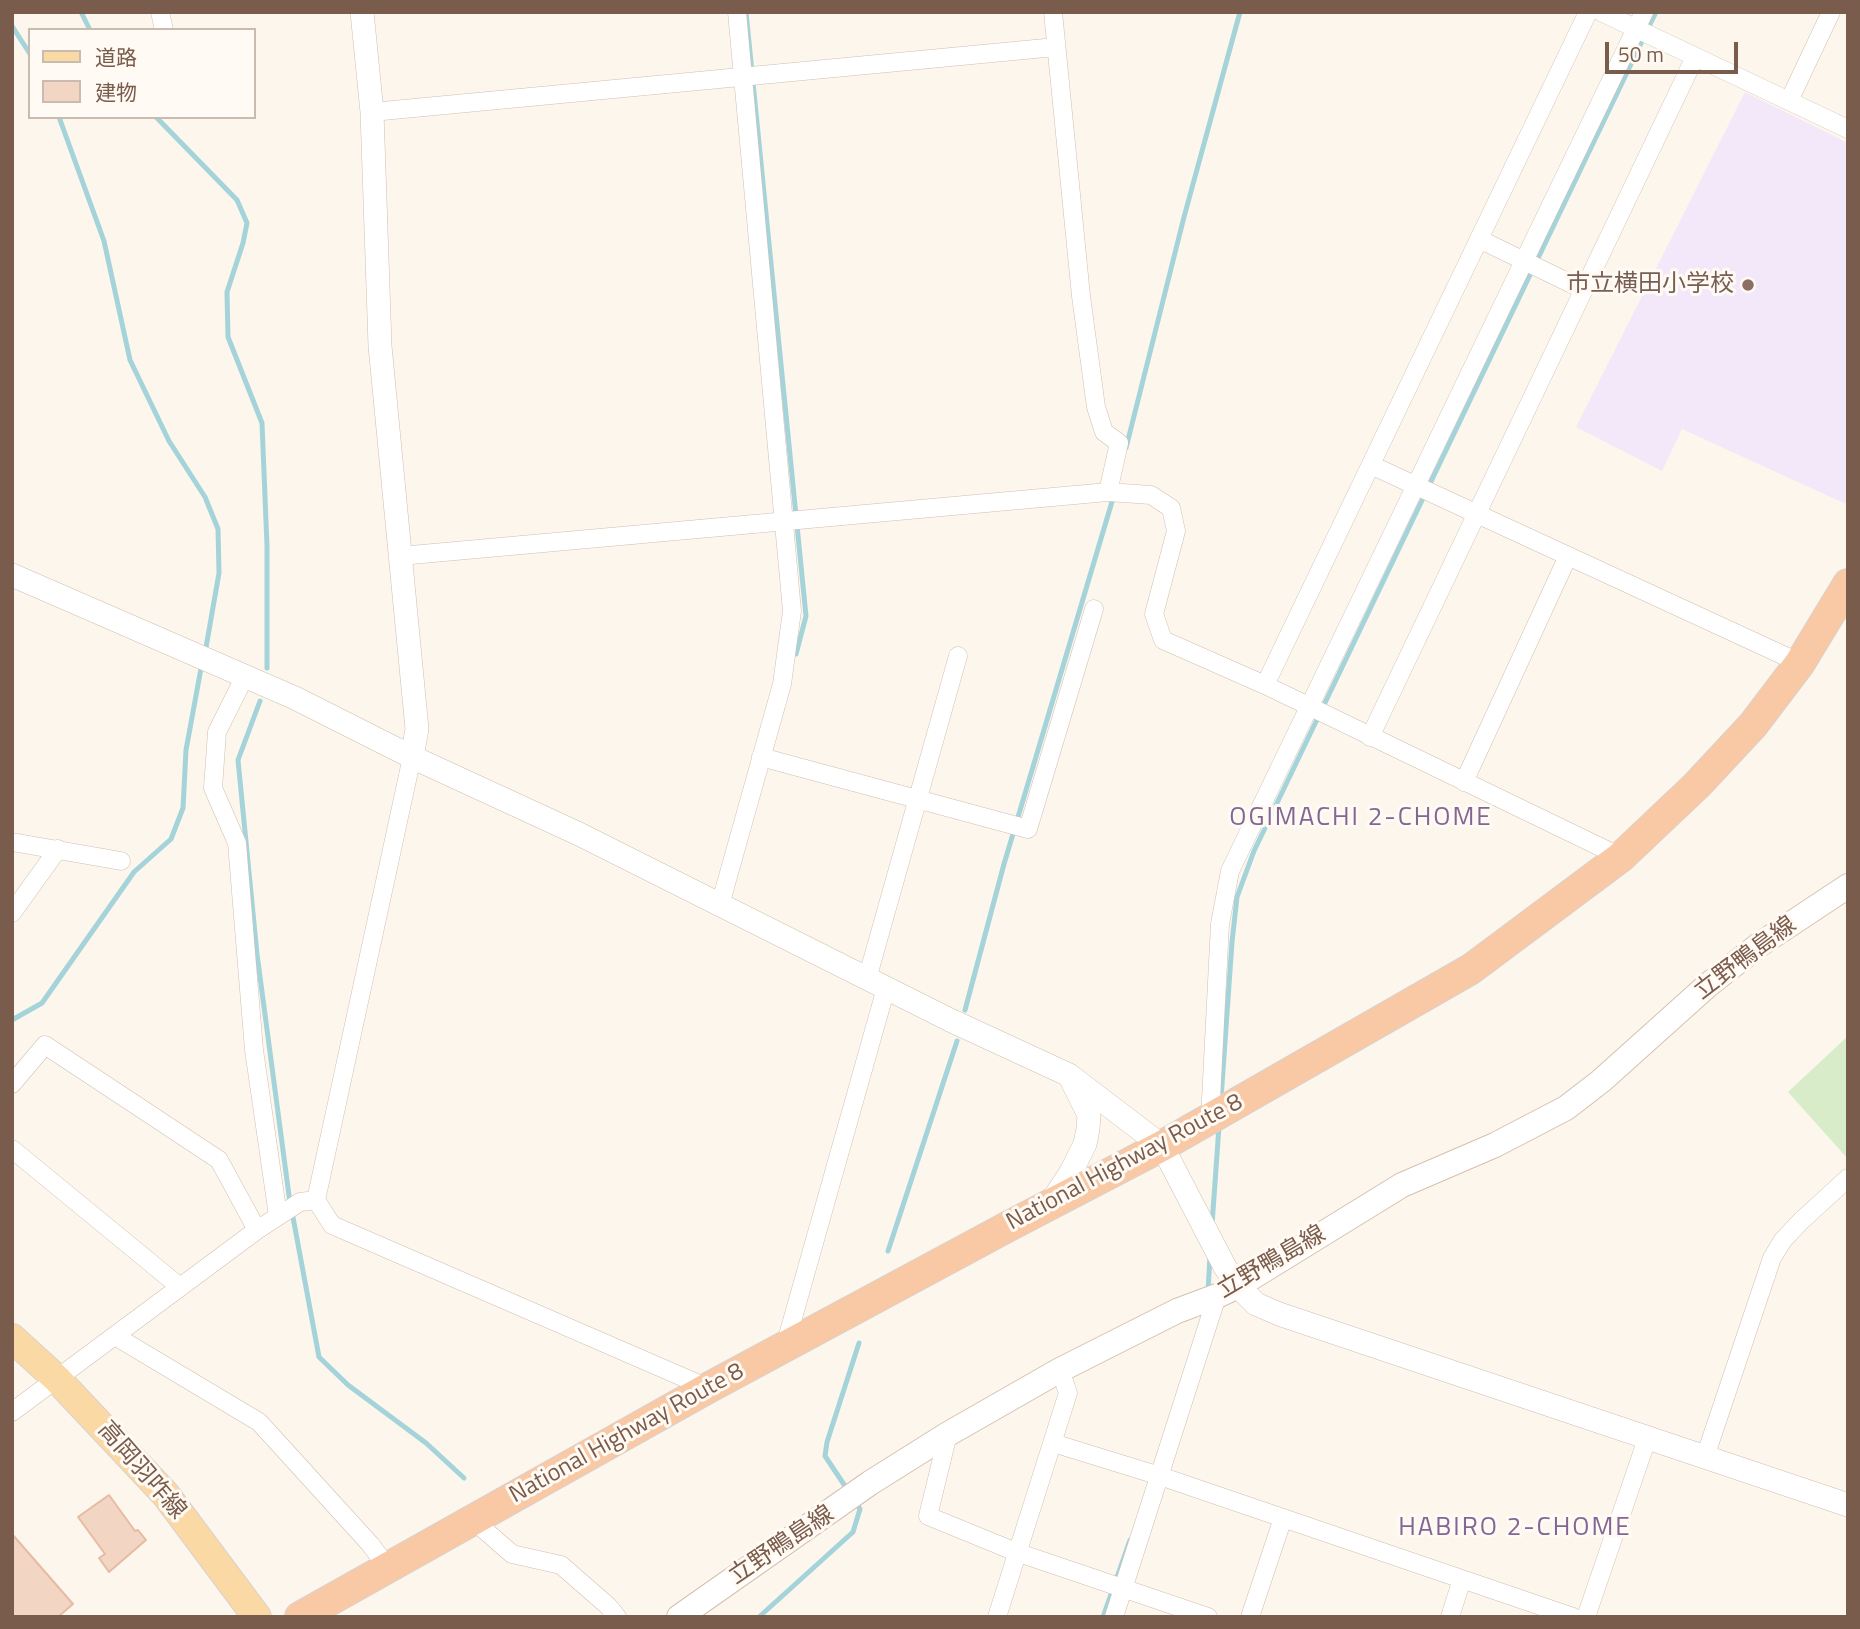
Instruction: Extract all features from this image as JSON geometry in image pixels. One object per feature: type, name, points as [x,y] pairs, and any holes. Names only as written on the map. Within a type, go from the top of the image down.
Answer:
[{"type":"highway","name":"National Highway Route 8","points":[[300,1617],[708,1388],[1163,1146],[1471,969],[1621,858],[1697,785],[1753,725],[1800,663],[1848,584]]},
{"type":"main road","name":"立野鴨島線","points":[[679,1617],[870,1483],[948,1434],[1060,1370],[1177,1311],[1228,1291],[1402,1185],[1495,1145],[1566,1108],[1601,1082],[1718,977],[1759,945],[1848,886]]},
{"type":"main road","name":"高岡羽咋線","points":[[12,1338],[57,1378],[166,1495],[257,1617]]},
{"type":"street","points":[[362,12],[372,112],[380,346],[417,729],[316,1200],[332,1225],[708,1388]]},
{"type":"street","points":[[720,905],[782,684],[792,611],[792,521],[751,76],[737,12]]},
{"type":"street","points":[[1053,12],[1081,296],[1096,407],[1104,432],[1119,443],[1117,492]]},
{"type":"street","points":[[1265,685],[1588,12]]},
{"type":"street","points":[[1601,12],[1640,20],[1695,57],[1848,128]]},
{"type":"street","points":[[1789,101],[1831,12]]},
{"type":"street","points":[[1210,1119],[1220,924],[1230,871],[1640,20]]},
{"type":"street","points":[[372,112],[1056,47]]},
{"type":"street","points":[[1370,737],[1695,57]]},
{"type":"street","points":[[1479,239],[1584,290]]},
{"type":"street","points":[[1371,465],[1800,663]]},
{"type":"street","points":[[400,556],[1117,492],[1151,495],[1171,508],[1176,531],[1154,614],[1163,640],[1310,706],[1621,858]]},
{"type":"street","points":[[1464,782],[1568,556]]},
{"type":"street","points":[[12,575],[295,698],[412,758],[579,834],[876,983],[1069,1075],[1163,1146],[1210,1240],[1228,1291],[1153,1474],[1115,1586],[1114,1617]]},
{"type":"street","points":[[761,757],[1028,829],[1094,608]]},
{"type":"street","points":[[785,1346],[876,983],[918,798],[958,656]]},
{"type":"street","points":[[245,676],[217,732],[213,788],[237,843],[254,1050],[278,1216]]},
{"type":"street","points":[[12,842],[121,861]]},
{"type":"street","points":[[12,913],[58,849]]},
{"type":"street","points":[[12,1084],[45,1045],[219,1160],[257,1230]]},
{"type":"street","points":[[1050,1205],[1085,1144],[1088,1129],[1089,1115],[1069,1075]]},
{"type":"street","points":[[12,1149],[180,1287]]},
{"type":"street","points":[[1705,1457],[1772,1258],[1783,1240],[1801,1221],[1848,1178]]},
{"type":"street","points":[[12,1412],[257,1230],[300,1202],[316,1200]]},
{"type":"street","points":[[1228,1291],[1279,1314],[1848,1505]]},
{"type":"street","points":[[115,1336],[259,1422],[370,1544],[388,1568]]},
{"type":"street","points":[[997,1617],[1068,1393],[1060,1370]]},
{"type":"street","points":[[948,1434],[928,1517],[1016,1552],[1208,1617]]},
{"type":"street","points":[[1586,1617],[1647,1439]]},
{"type":"street","points":[[1053,1443],[1153,1474],[1573,1617]]},
{"type":"street","points":[[1250,1617],[1283,1518]]},
{"type":"street","points":[[473,1520],[512,1554],[561,1565],[617,1617]]},
{"type":"street","points":[[1450,1617],[1462,1579]]},
{"type":"shaded area","name":"市立横田小学校","points":[[1745,92],[1848,143],[1848,505],[1682,429],[1662,471],[1576,427]]},
{"type":"green space","points":[[1848,1036],[1848,1159],[1788,1092]]},
{"type":"building","points":[[109,1495],[135,1531],[138,1530],[146,1540],[109,1572],[99,1558],[105,1554],[78,1517]]},
{"type":"building","points":[[12,1534],[73,1604],[58,1617],[12,1617]]},
{"type":"waterway","points":[[81,12],[89,28]]},
{"type":"waterway","points":[[746,12],[806,616],[796,654]]},
{"type":"waterway","points":[[1126,448],[1184,217],[1240,12]]},
{"type":"waterway","points":[[1221,1099],[1237,897],[1254,851],[1656,12]]},
{"type":"waterway","points":[[12,26],[28,51]]},
{"type":"waterway","points":[[60,119],[104,241],[130,360],[169,441],[205,497],[218,529],[219,573],[205,653]]},
{"type":"waterway","points":[[158,119],[237,200],[247,223],[227,292],[228,337],[262,423],[267,546],[267,668]]},
{"type":"waterway","points":[[965,1010],[1004,864],[1114,495]]},
{"type":"waterway","points":[[12,1020],[42,1003],[134,872],[171,839],[183,808],[186,750],[202,663]]},
{"type":"waterway","points":[[260,701],[238,760],[257,954],[290,1203]]},
{"type":"waterway","points":[[888,1251],[957,1041]]},
{"type":"waterway","points":[[1212,1225],[1219,1126]]},
{"type":"waterway","points":[[292,1212],[319,1357],[348,1385],[426,1443],[464,1478]]},
{"type":"waterway","points":[[1208,1291],[1210,1256]]},
{"type":"waterway","points":[[847,1489],[825,1456],[827,1442],[859,1343]]},
{"type":"waterway","points":[[759,1617],[853,1532],[860,1509],[854,1500]]},
{"type":"waterway","points":[[1103,1617],[1130,1540]]},
{"type":"place","name":"市立横田小学校","points":[[1748,285]]},
{"type":"district","name":"OGIMACHI 2-CHOME","points":[[1361,819]]},
{"type":"district","name":"HABIRO 2-CHOME","points":[[1515,1529]]}]
